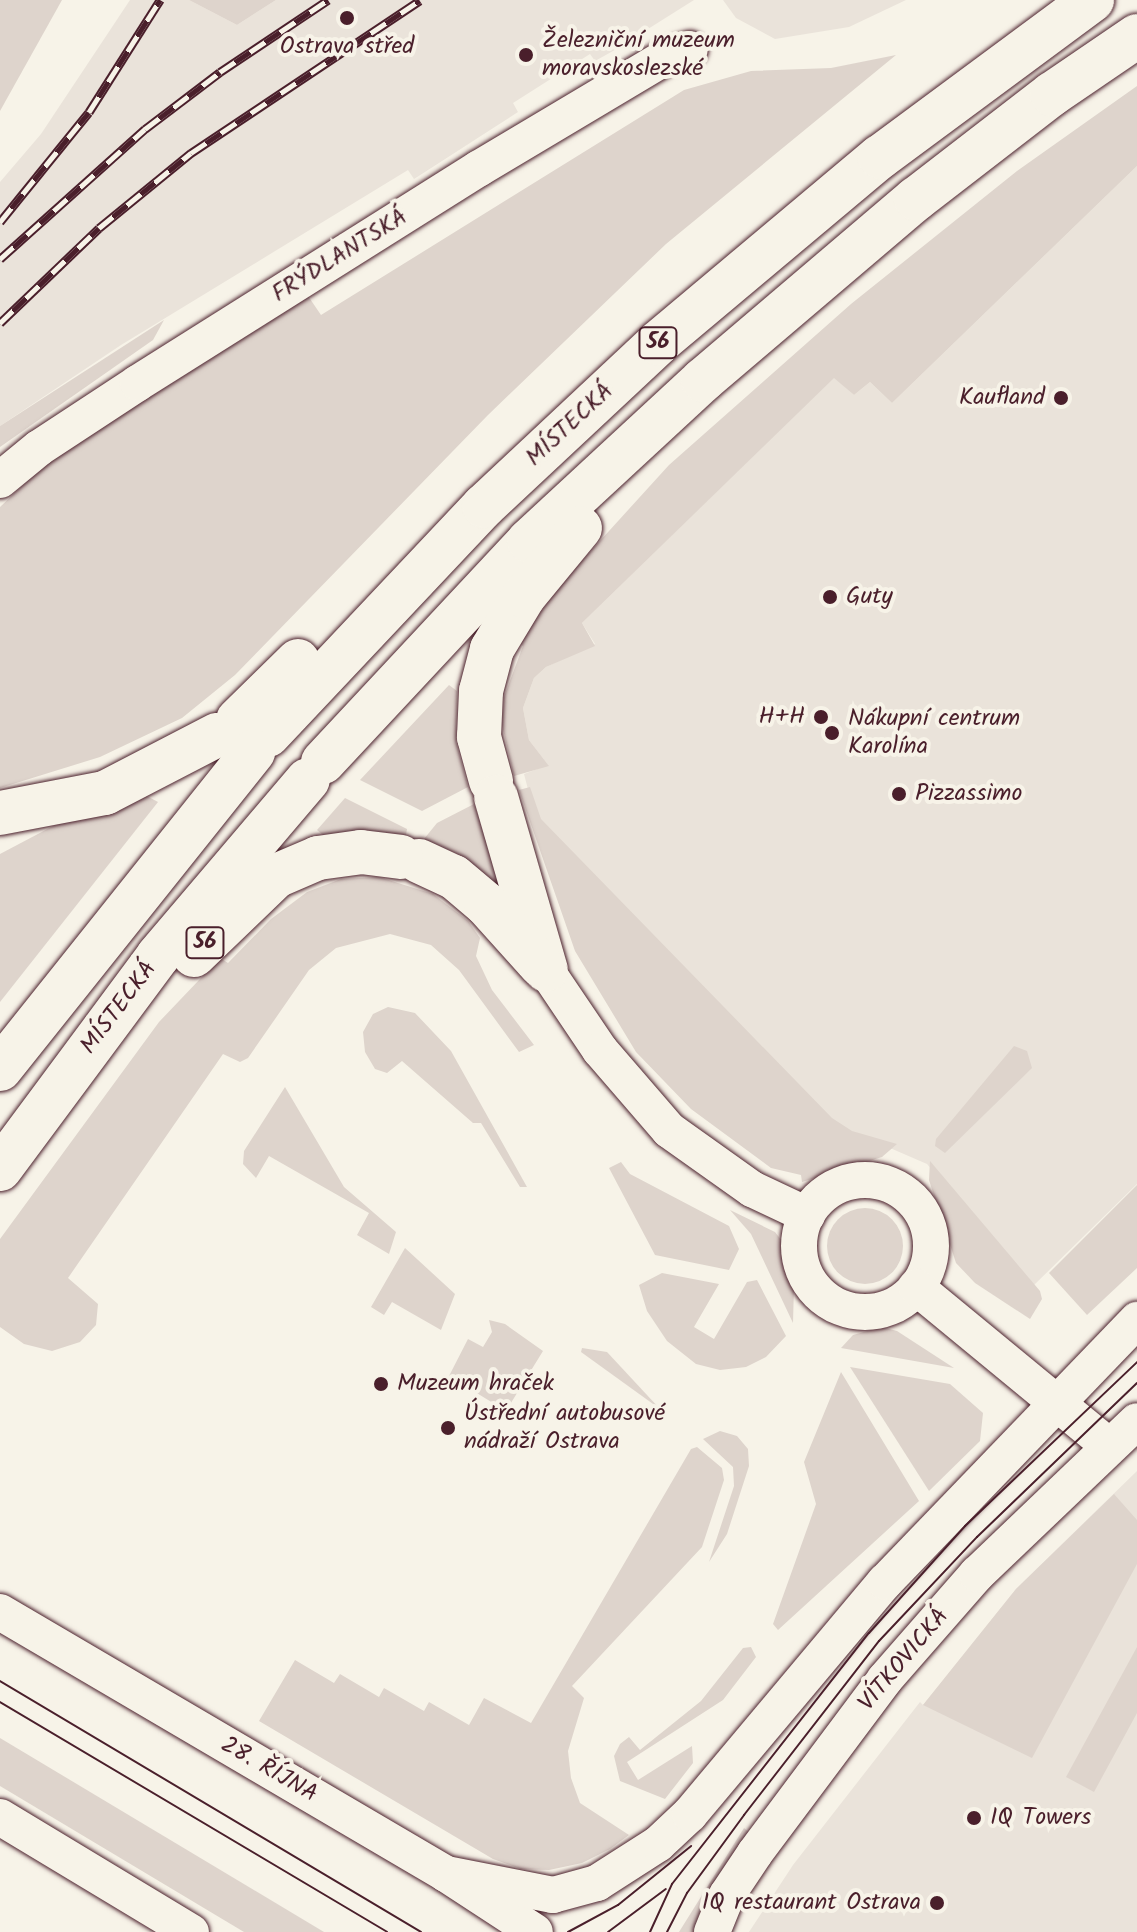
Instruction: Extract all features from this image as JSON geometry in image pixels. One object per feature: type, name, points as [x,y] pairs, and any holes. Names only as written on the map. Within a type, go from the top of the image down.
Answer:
[{"type":"highway","name":"MÍSTECKÁ","points":[[0,1069],[244,736],[484,506],[756,257],[880,157],[1092,0]]},
{"type":"highway","name":"MÍSTECKÁ","points":[[0,1169],[158,956],[315,771],[529,541],[703,380],[916,199],[1052,94],[1137,36]]},
{"type":"highway","name":"56","points":[[546,970],[479,737],[481,691],[492,649],[561,547],[671,435],[703,380]]},
{"type":"highway","name":"56","points":[[0,813],[105,793],[244,736]]},
{"type":"highway","name":"56","points":[[47,1103],[107,1061],[184,965],[276,876],[318,858],[361,852],[410,859],[454,877],[486,904],[546,970]]},
{"type":"street","name":"FRÝDLANTSKÁ","points":[[0,480],[113,399],[486,164],[666,57],[690,49]]},
{"type":"street","points":[[546,970],[600,1050],[669,1130],[742,1183],[807,1215]]},
{"type":"street","points":[[871,1180],[896,1187],[916,1204],[928,1226],[931,1252],[916,1287],[897,1304],[872,1311],[847,1309],[824,1297],[807,1277],[800,1253],[807,1215],[823,1195],[846,1183],[871,1180]]},
{"type":"street","points":[[916,1287],[1109,1446]]},
{"type":"street","points":[[446,1874],[534,1893],[568,1892],[597,1883],[647,1852],[690,1814],[885,1582],[1137,1320]]},
{"type":"street","name":"VÍTKOVICKÁ","points":[[712,1932],[727,1895],[755,1853],[885,1679],[977,1574],[1137,1421]]},
{"type":"street","name":"28. ŘÍJNA","points":[[0,1612],[446,1874],[535,1932]]},
{"type":"street","points":[[0,1817],[191,1932]]},
{"type":"shaded area","points":[[0,0],[62,0],[0,111]]},
{"type":"shaded area","points":[[130,0],[189,0],[237,25],[276,0],[694,0],[595,61],[590,54],[513,103],[518,112],[414,179],[408,170],[121,345],[0,426],[0,182],[41,134]]},
{"type":"shaded area","points":[[189,0],[276,0],[237,25]]},
{"type":"shaded area","points":[[723,0],[906,0],[849,27],[775,39],[736,18]]},
{"type":"shaded area","points":[[896,55],[666,244],[488,415],[235,675],[182,718],[100,757],[0,788],[0,507],[61,449],[304,290],[321,315],[684,90],[751,71],[831,68]]},
{"type":"shaded area","points":[[1137,86],[1137,166],[892,403],[870,382],[854,395],[834,378],[582,623],[595,646],[546,667],[534,678],[523,708],[529,740],[549,766],[514,776],[502,725],[504,697],[523,646],[519,643],[559,586],[669,465],[851,304],[1017,171]]},
{"type":"shaded area","name":"Nákupní centrum Karolína","points":[[1137,166],[1137,1184],[1032,1287],[927,1164],[830,1122],[535,816],[524,774],[548,765],[529,740],[523,708],[534,678],[546,667],[595,644],[582,623],[834,377],[854,395],[870,382],[892,403]]},
{"type":"shaded area","points":[[164,320],[153,340],[0,447],[0,426]]},
{"type":"shaded area","points":[[449,685],[457,691],[456,742],[468,787],[422,811],[360,780]]},
{"type":"shaded area","points":[[530,787],[541,819],[832,1118],[852,1131],[897,1144],[882,1157],[802,1182],[801,1175],[771,1168],[691,1109],[636,1052],[575,951],[519,790]]},
{"type":"shaded area","points":[[143,794],[158,802],[0,1002],[0,854],[72,816]]},
{"type":"shaded area","points":[[345,798],[407,829],[406,835],[363,830],[323,835],[317,830]]},
{"type":"shaded area","points":[[474,804],[501,884],[499,886],[460,855],[424,839],[437,823]]},
{"type":"shaded area","points":[[379,877],[433,894],[468,921],[480,938],[476,956],[492,990],[534,1045],[519,1052],[459,970],[431,945],[390,934],[336,948],[309,970],[248,1058],[240,1062],[223,1054],[68,1278],[98,1304],[96,1325],[80,1342],[52,1351],[24,1344],[0,1327],[0,1239],[159,1022],[220,958],[228,963],[271,919],[307,892],[341,879]]},
{"type":"shaded area","points":[[388,1007],[415,1013],[451,1051],[527,1187],[520,1187],[481,1123],[473,1123],[402,1061],[387,1073],[375,1069],[365,1052],[363,1032],[373,1014]]},
{"type":"shaded area","points":[[1014,1046],[1027,1051],[1032,1068],[945,1153],[935,1146],[936,1139]]},
{"type":"shaded area","points":[[285,1087],[344,1187],[396,1232],[389,1254],[357,1235],[369,1213],[269,1156],[256,1178],[243,1164],[244,1151]]},
{"type":"shaded area","points":[[930,1161],[1040,1291],[1042,1299],[1030,1319],[975,1283],[956,1263],[929,1180]]},
{"type":"shaded area","points":[[621,1162],[630,1174],[729,1226],[739,1249],[729,1270],[655,1255],[609,1168]]},
{"type":"shaded area","points":[[1137,1185],[1137,1268],[1087,1315],[1049,1273]]},
{"type":"shaded area","points":[[865,1208],[879,1211],[892,1219],[900,1232],[903,1246],[900,1260],[892,1273],[879,1281],[865,1284],[851,1281],[838,1273],[830,1260],[827,1246],[830,1232],[838,1219],[851,1211]]},
{"type":"shaded area","points":[[730,1210],[775,1232],[782,1241],[794,1286],[793,1323],[751,1234]]},
{"type":"shaded area","points":[[405,1248],[455,1294],[441,1330],[392,1302],[384,1315],[371,1307]]},
{"type":"shaded area","points":[[662,1273],[719,1284],[694,1327],[714,1339],[747,1282],[757,1280],[786,1336],[766,1357],[746,1367],[720,1370],[696,1364],[667,1341],[647,1311],[639,1285]]},
{"type":"shaded area","points":[[489,1320],[505,1324],[543,1351],[506,1411],[449,1376],[468,1339],[483,1347],[492,1332]]},
{"type":"shaded area","points":[[882,1327],[897,1331],[954,1368],[841,1348],[853,1335]]},
{"type":"shaded area","points":[[582,1348],[607,1352],[660,1409],[581,1352]]},
{"type":"shaded area","points":[[850,1367],[950,1384],[983,1413],[980,1441],[929,1491]]},
{"type":"shaded area","points":[[841,1372],[919,1501],[778,1630],[773,1624],[816,1504],[804,1462]]},
{"type":"shaded area","points":[[720,1431],[737,1436],[748,1449],[749,1466],[727,1534],[709,1562],[734,1486],[733,1467],[703,1439]]},
{"type":"shaded area","points":[[697,1447],[722,1468],[724,1480],[702,1547],[572,1686],[584,1698],[568,1751],[571,1778],[580,1803],[629,1835],[610,1849],[582,1863],[549,1870],[521,1869],[493,1859],[259,1721],[295,1660],[334,1683],[340,1674],[379,1697],[384,1688],[424,1711],[429,1702],[469,1725],[484,1698],[531,1723],[691,1449]]},
{"type":"shaded area","points":[[1137,1471],[1137,1932],[749,1932],[793,1865],[920,1702],[923,1705],[1016,1589]]},
{"type":"shaded area","points":[[1114,1494],[1137,1520],[1137,1564],[1032,1758],[923,1705],[1016,1589]]},
{"type":"shaded area","points":[[751,1647],[756,1657],[723,1700],[627,1762],[638,1780],[692,1746],[693,1763],[665,1799],[620,1781],[614,1756],[620,1744],[629,1737],[640,1750],[701,1701],[743,1648]]},
{"type":"shaded area","points":[[1137,1647],[1137,1713],[1094,1792],[1066,1777]]},
{"type":"shaded area","points":[[0,1738],[324,1932],[244,1932],[0,1786]]},
{"type":"shaded area","points":[[744,1828],[751,1834],[701,1909],[693,1932],[679,1932]]},
{"type":"tram line","points":[[650,1932],[672,1884],[869,1633],[965,1526],[1137,1362]]},
{"type":"tram line","points":[[667,1932],[687,1893],[879,1641],[977,1537],[1137,1383]]},
{"type":"tram line","points":[[0,1681],[421,1932]]},
{"type":"tram line","points":[[0,1702],[387,1932]]},
{"type":"tram line","points":[[568,1932],[618,1905],[691,1846]]},
{"type":"tram line","points":[[608,1932],[666,1889]]},
{"type":"railway","points":[[0,222],[89,112],[160,0]]},
{"type":"railway","points":[[0,259],[145,129],[220,72],[328,0]]},
{"type":"railway","points":[[0,323],[99,228],[191,153],[420,0]]},
{"type":"place","name":"Ostrava střed","points":[[347,18]]},
{"type":"place","name":"Železniční muzeum moravskoslezské","points":[[526,55]]},
{"type":"place","name":"Kaufland","points":[[1061,398]]},
{"type":"place","name":"Guty","points":[[830,597]]},
{"type":"place","name":"H+H","points":[[821,717]]},
{"type":"place","name":"Nákupní centrum Karolína","points":[[832,733]]},
{"type":"place","name":"Pizzassimo","points":[[899,794]]},
{"type":"place","name":"Muzeum hraček","points":[[381,1384]]},
{"type":"place","name":"Ústřední autobusové nádraží Ostrava","points":[[448,1428]]},
{"type":"place","name":"IQ Towers","points":[[974,1818]]},
{"type":"place","name":"IQ restaurant Ostrava","points":[[937,1903]]}]
